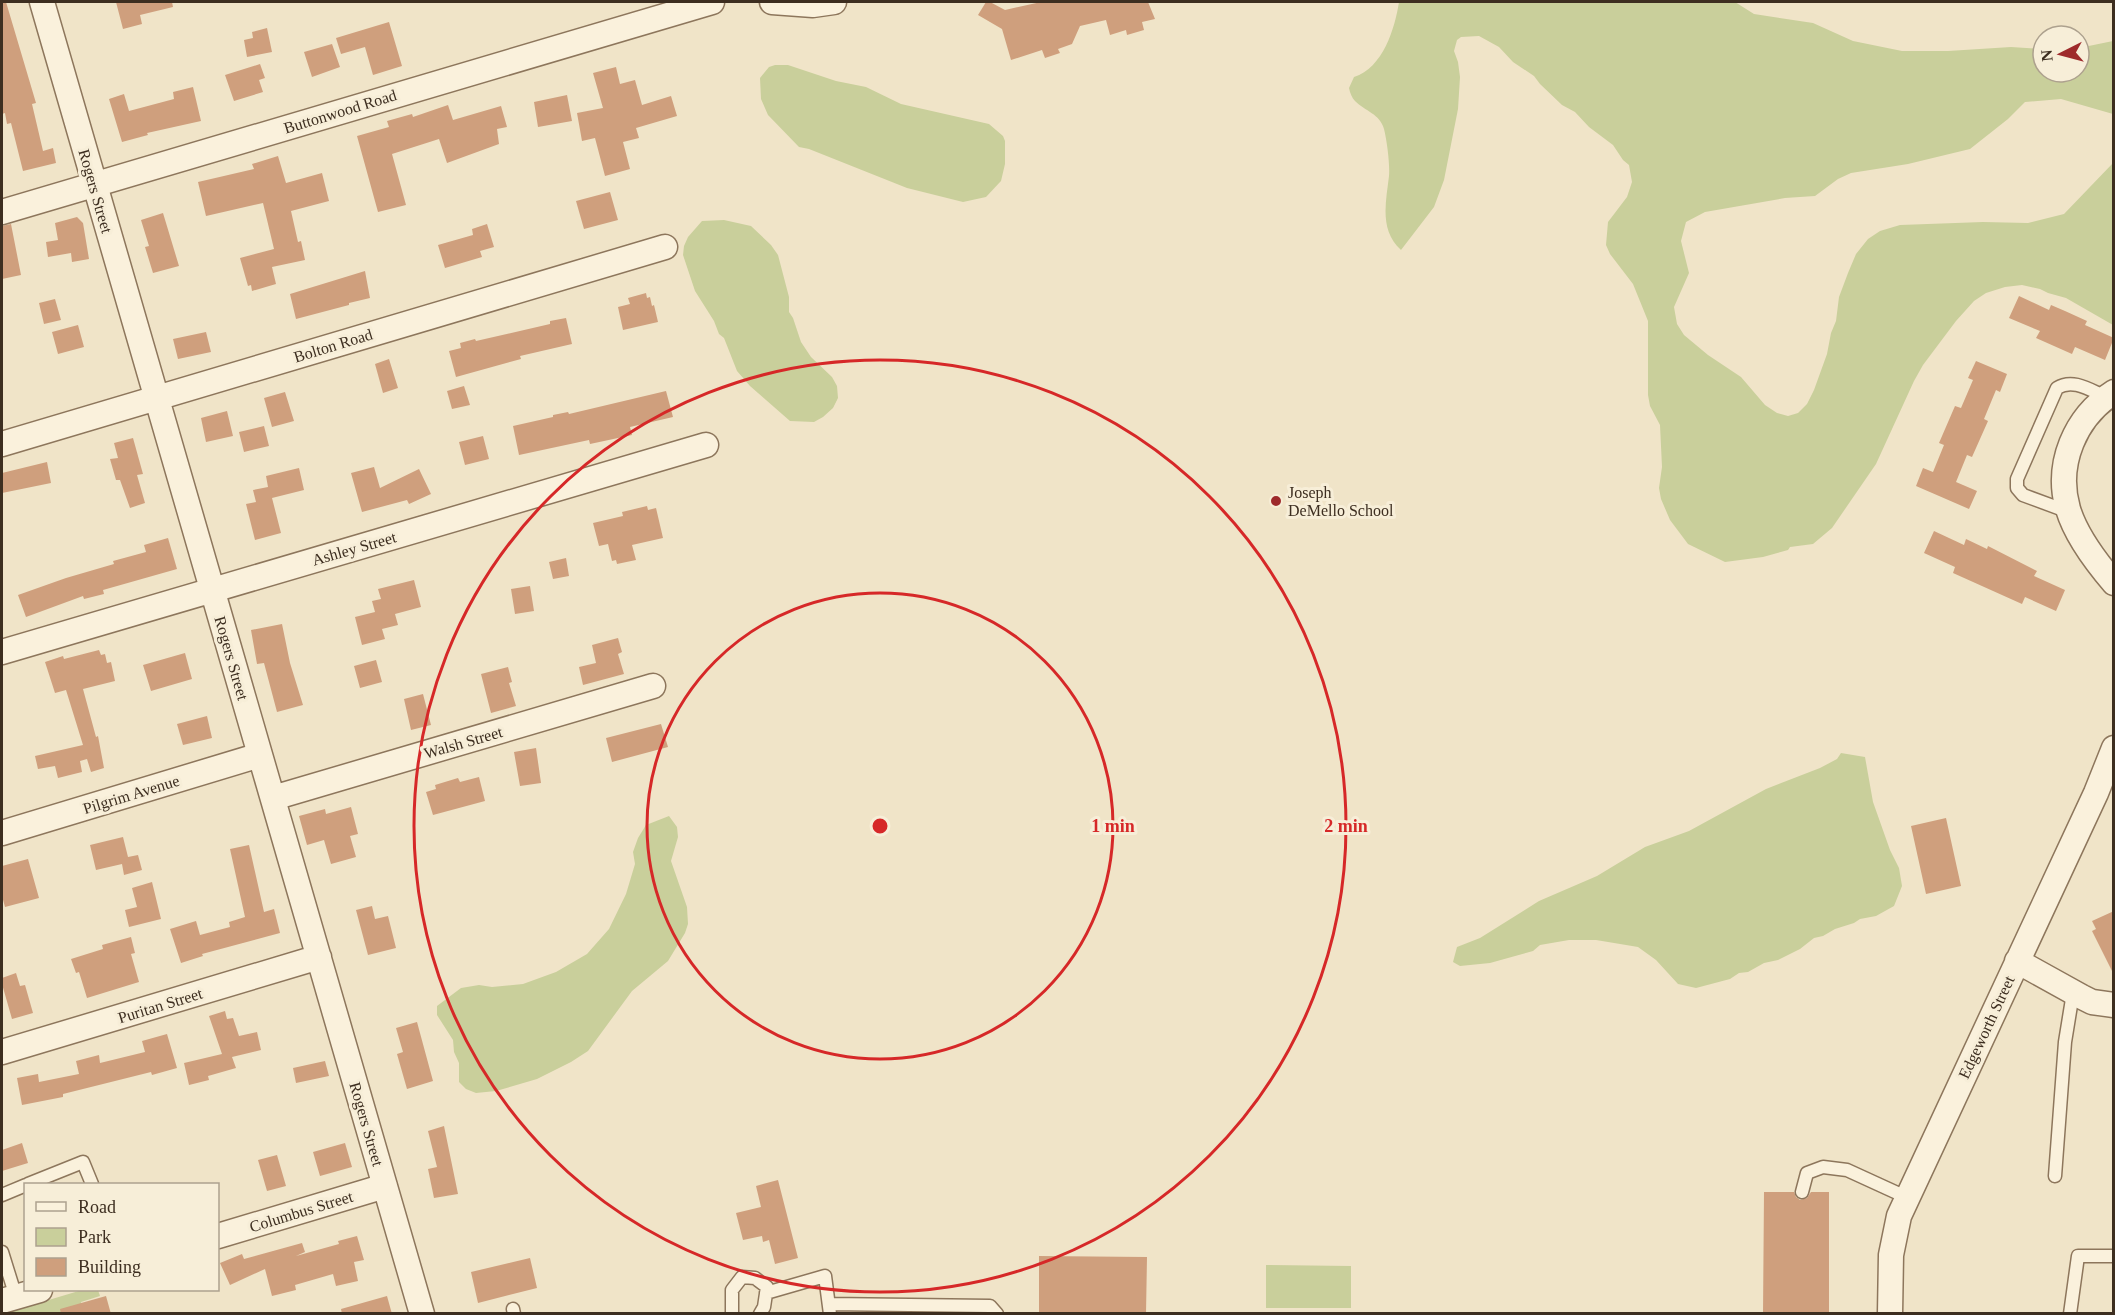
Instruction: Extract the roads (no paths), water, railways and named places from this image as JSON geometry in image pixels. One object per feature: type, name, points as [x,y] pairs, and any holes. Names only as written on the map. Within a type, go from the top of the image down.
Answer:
[{"type":"street","name":"Rogers Street","points":[[42,2],[422,1314]]},
{"type":"street","name":"Buttonwood Road","points":[[2,212],[678,10],[712,2]]},
{"type":"street","points":[[772,2],[813,5],[834,2]]},
{"type":"street","name":"Bolton Road","points":[[2,444],[664,247]]},
{"type":"street","points":[[2110,395],[2085,418],[2071,443],[2065,474],[2066,497],[2074,523],[2094,557],[2114,583]]},
{"type":"street","name":"Ashley Street","points":[[2,652],[706,445]]},
{"type":"street","name":"Walsh Street","points":[[273,798],[653,686]]},
{"type":"street","name":"Edgeworth Street","points":[[1890,1314],[1891,1255],[1899,1216],[1906,1197],[2096,793],[2114,748]]},
{"type":"street","name":"Pilgrim Avenue","points":[[2,833],[260,754]]},
{"type":"street","name":"Puritan Street","points":[[2,1052],[319,957]]},
{"type":"street","points":[[2017,961],[2092,1002],[2114,1005]]},
{"type":"street","name":"Columbus Street","points":[[219,1236],[385,1186]]},
{"type":"street","points":[[9,1299],[37,1291]]},
{"type":"lane","points":[[2070,512],[2023,495],[2017,488],[2017,479],[2057,388],[2063,384],[2074,384],[2110,395]]},
{"type":"lane","points":[[2055,1176],[2065,1042],[2073,993]]},
{"type":"lane","points":[[32,1183],[83,1162],[91,1183]]},
{"type":"lane","points":[[1802,1192],[1807,1173],[1823,1167],[1847,1170],[1906,1197]]},
{"type":"lane","points":[[2,1195],[24,1186]]},
{"type":"lane","points":[[2,1252],[9,1299]]},
{"type":"lane","points":[[2070,1314],[2078,1256],[2114,1256]]},
{"type":"lane","points":[[766,1293],[825,1276],[829,1309],[990,1306],[997,1314]]},
{"type":"lane","points":[[732,1314],[732,1290],[742,1277],[755,1278],[767,1287],[764,1307],[760,1314]]},
{"type":"place","name":"Joseph DeMello School","points":[[1276,501]]}]
